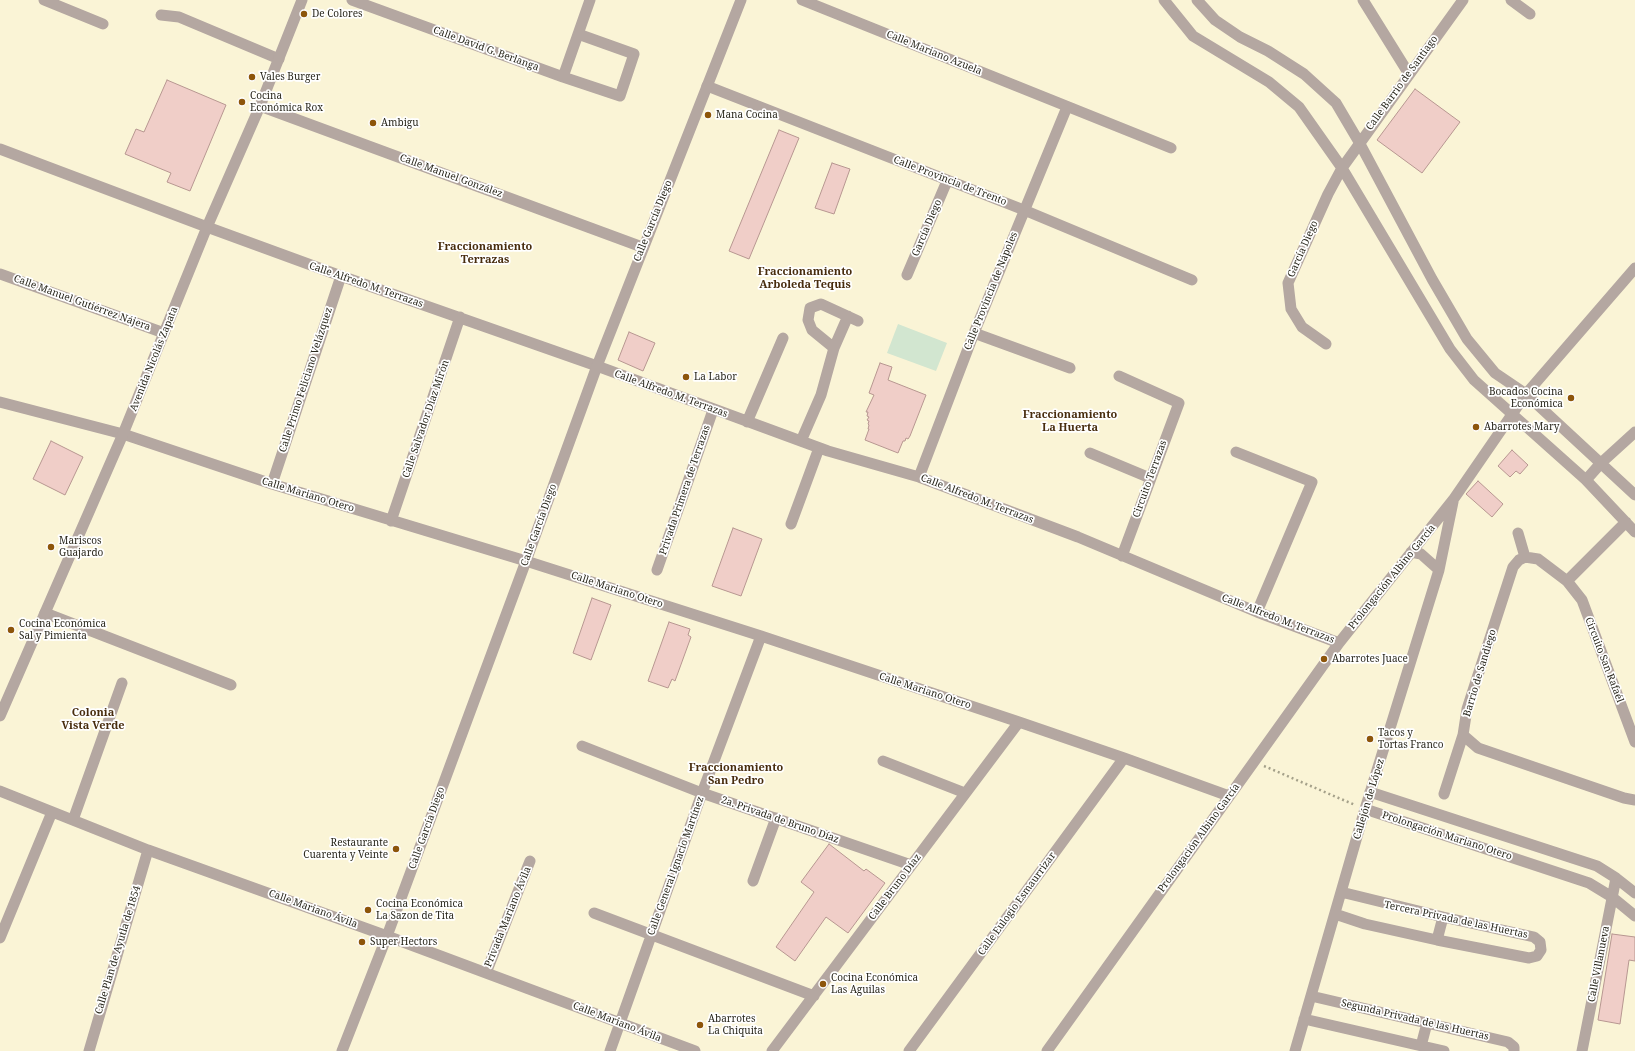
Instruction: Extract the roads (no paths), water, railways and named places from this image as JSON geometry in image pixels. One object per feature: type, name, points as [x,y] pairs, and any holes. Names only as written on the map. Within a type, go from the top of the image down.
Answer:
[{"type":"street","points":[[44,0],[103,24]]},
{"type":"street","name":"Avenida Nicolás Zapata","points":[[0,716],[123,434],[207,227],[260,106],[302,0]]},
{"type":"street","name":"Calle David G. Berlanga","points":[[352,0],[563,77],[620,96],[634,54],[578,34]]},
{"type":"street","points":[[563,77],[590,0]]},
{"type":"street","name":"Calle García Diego","points":[[342,1051],[387,936],[596,366],[741,0]]},
{"type":"street","name":"Calle Mariano Azuela","points":[[802,0],[1170,148]]},
{"type":"street","points":[[1164,0],[1193,36],[1269,82],[1299,107],[1342,168],[1450,349],[1474,380],[1586,480],[1635,532]]},
{"type":"street","points":[[1197,0],[1215,20],[1240,37],[1268,51],[1304,74],[1336,104],[1359,142],[1432,279],[1467,339],[1495,373],[1526,394],[1635,495]]},
{"type":"street","points":[[1363,0],[1409,74]]},
{"type":"street","name":"Calle Barrio de Santiago","points":[[1342,168],[1359,142],[1463,0]]},
{"type":"street","points":[[1511,0],[1530,14]]},
{"type":"street","points":[[161,15],[179,17],[279,59]]},
{"type":"street","name":"Calle Provincia de Trento","points":[[707,86],[1024,210],[1192,280]]},
{"type":"street","name":"Calle Manuel González","points":[[260,106],[642,247]]},
{"type":"street","name":"Calle Provincia de Nápoles","points":[[919,477],[974,333],[1067,107]]},
{"type":"street","name":"Calle Alfredo M. Terrazas","points":[[0,149],[341,276],[460,317],[819,448],[919,477],[1070,534],[1257,612],[1339,643]]},
{"type":"street","name":"García Diego","points":[[1326,344],[1302,328],[1291,309],[1288,283],[1328,194],[1342,168]]},
{"type":"street","name":"García Diego","points":[[907,275],[947,180]]},
{"type":"street","name":"Prolongación Albino García","points":[[1047,1051],[1339,643],[1454,500],[1526,394],[1635,268]]},
{"type":"street","name":"Calle Manuel Gutiérrez Nájera","points":[[0,274],[164,333]]},
{"type":"street","name":"Calle Primo Feliciano Velázquez","points":[[272,484],[341,276]]},
{"type":"street","points":[[834,348],[812,330],[808,320],[810,308],[821,304],[858,321]]},
{"type":"street","points":[[802,441],[821,395],[834,348],[848,316]]},
{"type":"street","name":"Calle Salvador Díaz Mirón","points":[[391,521],[460,317]]},
{"type":"street","points":[[974,333],[1070,368]]},
{"type":"street","points":[[747,422],[783,338]]},
{"type":"street","name":"Circuito Terrazas","points":[[1118,376],[1179,403],[1122,556]]},
{"type":"street","name":"Calle Mariano Otero","points":[[0,402],[123,434],[272,484],[391,521],[526,560],[1019,722],[1229,796]]},
{"type":"street","name":"Privada Primera de Terrazas","points":[[657,570],[713,410]]},
{"type":"street","points":[[1586,480],[1601,463],[1635,432]]},
{"type":"street","points":[[791,524],[819,448]]},
{"type":"street","points":[[1236,452],[1312,482],[1257,612]]},
{"type":"street","points":[[1090,453],[1150,478]]},
{"type":"street","name":"Callejón de López","points":[[1295,1051],[1370,792],[1439,570],[1454,500]]},
{"type":"street","points":[[1518,533],[1525,557],[1538,559],[1567,581],[1626,522]]},
{"type":"street","points":[[1411,552],[1421,554],[1439,570]]},
{"type":"street","name":"Barrio de Sandiego","points":[[1444,794],[1463,735],[1467,709],[1514,567],[1518,560],[1525,557]]},
{"type":"street","name":"Circuito San Rafaél","points":[[1567,581],[1582,600],[1635,742]]},
{"type":"street","points":[[45,613],[231,685]]},
{"type":"street","name":"Calle General Ignacio Martínez","points":[[610,1051],[702,792],[760,636]]},
{"type":"street","points":[[73,820],[122,683]]},
{"type":"street","name":"Calle Bruno Díaz","points":[[772,1051],[1019,722]]},
{"type":"street","points":[[1463,735],[1478,748],[1624,798],[1635,800]]},
{"type":"street","name":"2a. Privada de Bruno Díaz","points":[[582,746],[702,792],[911,865]]},
{"type":"street","name":"Calle Eulogio Esmaurrizar","points":[[909,1051],[1124,758]]},
{"type":"street","points":[[883,762],[965,793]]},
{"type":"street","name":"Calle Mariano Ávila","points":[[0,791],[148,850],[387,936],[695,1051]]},
{"type":"street","name":"Prolongación Mariano Otero","points":[[1370,792],[1597,866],[1616,878],[1635,893]]},
{"type":"street","name":"Prolongación Mariano Otero","points":[[1365,809],[1589,883],[1612,897],[1635,916]]},
{"type":"street","points":[[0,938],[52,812]]},
{"type":"street","points":[[753,881],[776,818]]},
{"type":"street","name":"Calle Plan de Ayutla de 1854","points":[[88,1051],[148,850]]},
{"type":"street","name":"Privada Mariano Ávila","points":[[486,973],[530,861]]},
{"type":"street","name":"Calle Villanueva","points":[[1582,1051],[1616,878]]},
{"type":"street","name":"Tercera Privada de las Huertas","points":[[1335,914],[1365,924],[1529,958],[1537,956],[1541,950],[1540,942],[1534,937],[1341,892]]},
{"type":"street","points":[[594,913],[814,996]]},
{"type":"street","points":[[1437,940],[1443,917]]},
{"type":"street","name":"Segunda Privada de las Huertas","points":[[1311,996],[1508,1042],[1514,1048],[1514,1051]]},
{"type":"street","points":[[1304,1019],[1444,1051]]},
{"type":"street","points":[[1421,1046],[1427,1023]]},
{"type":"place","name":"De Colores","points":[[304,14]]},
{"type":"place","name":"Vales Burger","points":[[252,77]]},
{"type":"place","name":"Cocina Económica Rox","points":[[242,102]]},
{"type":"place","name":"Mana Cocina","points":[[708,115]]},
{"type":"place","name":"Ambigu","points":[[373,123]]},
{"type":"place","name":"La Labor","points":[[686,377]]},
{"type":"place","name":"Bocados Cocina Económica","points":[[1571,398]]},
{"type":"place","name":"Abarrotes Mary","points":[[1476,427]]},
{"type":"place","name":"Mariscos Guajardo","points":[[51,547]]},
{"type":"place","name":"Cocina Económica Sal y Pimienta","points":[[11,630]]},
{"type":"place","name":"Abarrotes Juace","points":[[1324,659]]},
{"type":"place","name":"Tacos y Tortas Franco","points":[[1370,739]]},
{"type":"place","name":"Restaurante Cuarenta y Veinte","points":[[396,849]]},
{"type":"place","name":"Cocina Económica La Sazon de Tita","points":[[368,910]]},
{"type":"place","name":"Super Hectors","points":[[362,942]]},
{"type":"place","name":"Cocina Económica Las Aguilas","points":[[823,984]]},
{"type":"place","name":"Abarrotes La Chiquita","points":[[700,1025]]},
{"type":"district","name":"Fraccionamiento Terrazas","points":[[485,253]]},
{"type":"district","name":"Fraccionamiento Arboleda Tequis","points":[[805,278]]},
{"type":"district","name":"Fraccionamiento La Huerta","points":[[1070,421]]},
{"type":"district","name":"Colonia Vista Verde","points":[[93,719]]},
{"type":"district","name":"Fraccionamiento San Pedro","points":[[736,774]]}]
